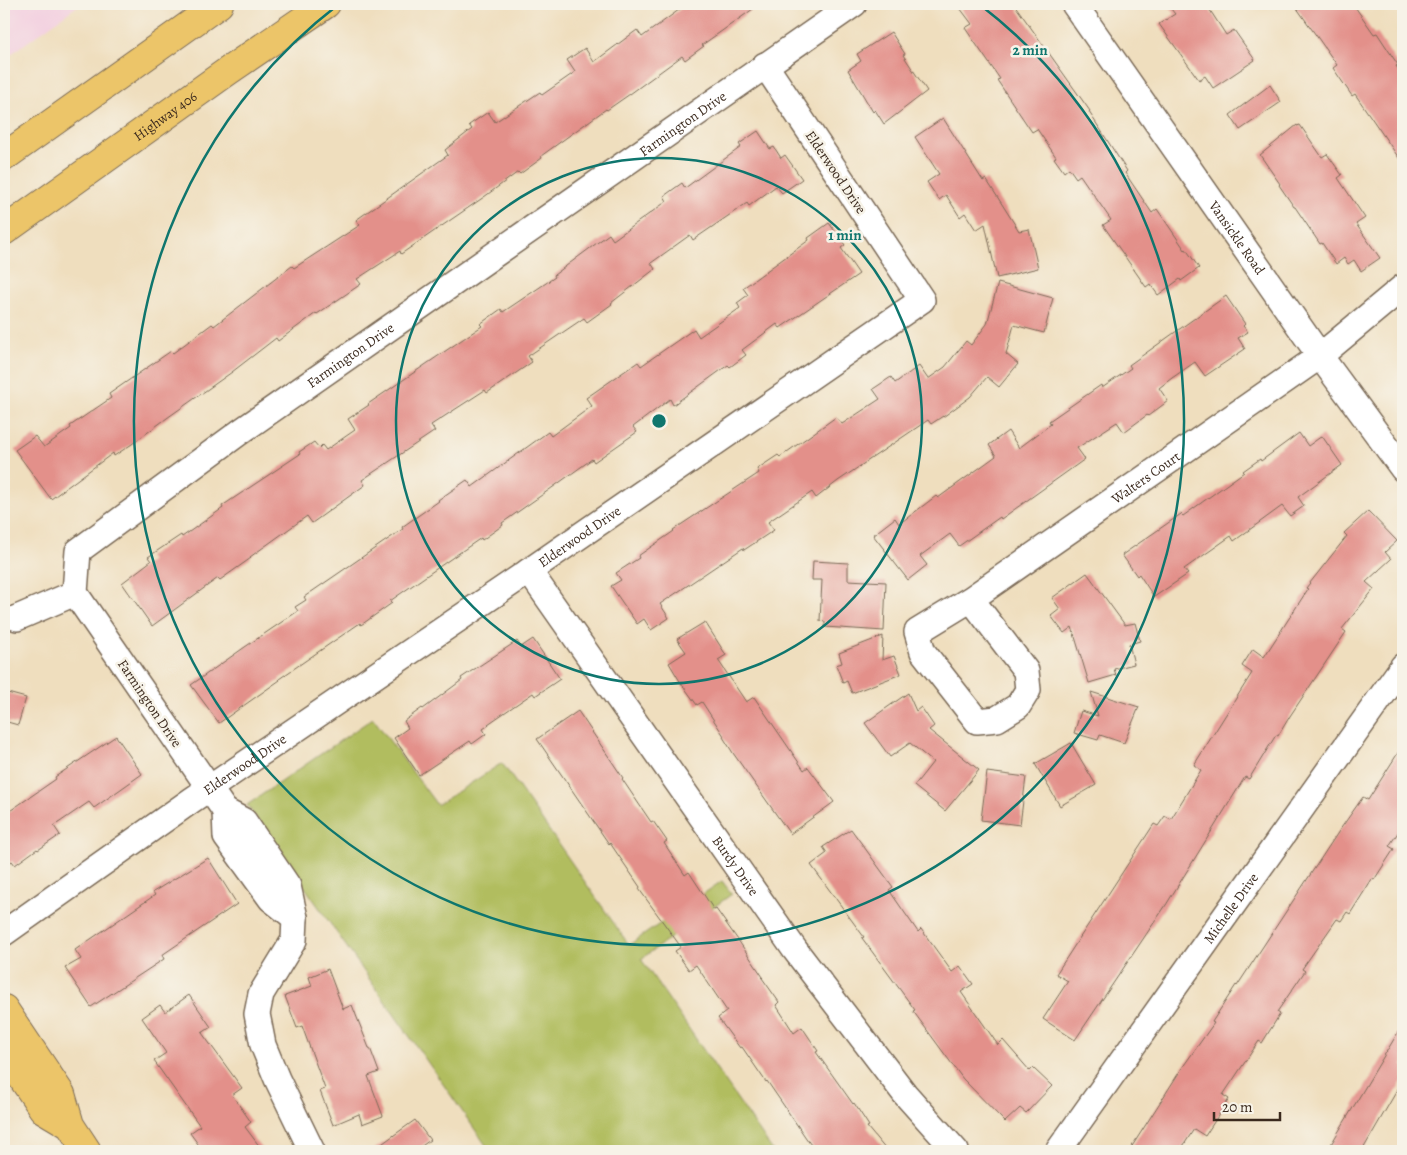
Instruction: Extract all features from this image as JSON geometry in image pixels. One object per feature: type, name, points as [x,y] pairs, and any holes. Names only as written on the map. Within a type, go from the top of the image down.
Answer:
[{"type":"main road","points":[[4,157],[220,4]]},
{"type":"main road","name":"Highway 406","points":[[4,231],[220,76],[326,4]]},
{"type":"main road","points":[[4,1009],[61,1094],[70,1125],[87,1151]]},
{"type":"main road","points":[[4,1051],[43,1109],[70,1125]]},
{"type":"street","name":"Farmington Drive","points":[[312,1151],[277,1079],[263,1045],[257,1014],[261,994],[294,940],[295,918],[288,886],[244,821],[225,811],[75,593],[78,551],[240,432],[854,4]]},
{"type":"street","name":"Vansickle Road","points":[[1074,4],[1320,356],[1403,469]]},
{"type":"street","name":"Elderwood Drive","points":[[4,933],[192,800],[529,571],[922,300],[765,65]]},
{"type":"street","name":"Walters Court","points":[[971,598],[1026,671],[1028,690],[1018,706],[997,719],[977,721],[923,652],[917,632],[971,598],[1320,356],[1403,287]]},
{"type":"street","name":"Burdy Drive","points":[[529,571],[795,950],[905,1094],[956,1151]]},
{"type":"street","points":[[17,618],[75,593]]},
{"type":"street","name":"Michelle Drive","points":[[1058,1151],[1403,666]]},
{"type":"shaded area","points":[[4,4],[80,4],[4,59]]},
{"type":"green space","points":[[373,718],[437,805],[502,763],[629,945],[722,881],[732,894],[641,959],[773,1151],[490,1151],[247,805]]},
{"type":"building","points":[[687,4],[760,4],[702,45],[704,46],[685,60],[682,56],[606,109],[541,156],[542,158],[520,174],[518,172],[401,254],[400,251],[357,279],[361,284],[316,313],[278,341],[276,338],[132,444],[114,456],[113,453],[51,499],[15,450],[35,436],[44,447],[71,428],[70,426],[111,398],[109,394],[171,351],[173,353],[212,324],[214,326],[292,266],[294,268],[360,225],[356,220],[448,155],[445,150],[472,129],[469,125],[488,112],[495,122],[540,92],[542,95],[575,72],[567,60],[585,48],[594,62],[637,30],[642,37]]},
{"type":"building","points":[[957,4],[1014,4],[1090,111],[1127,171],[1125,173],[1152,213],[1157,209],[1199,268],[1158,295],[1150,284],[1146,287],[1103,225],[1111,220],[1080,175],[1076,178],[1069,168],[1064,172],[1037,129],[1032,132],[997,80],[1000,79],[965,28],[972,24]]},
{"type":"building","points":[[1167,4],[1206,4],[1226,35],[1234,30],[1255,60],[1213,88],[1205,76],[1199,80],[1159,24],[1175,14]]},
{"type":"building","points":[[1294,4],[1353,4],[1374,34],[1377,33],[1403,76],[1403,164],[1355,94],[1352,96],[1333,68],[1337,65]]},
{"type":"building","points":[[891,32],[905,54],[903,55],[927,91],[884,124],[875,110],[873,112],[848,70],[861,61],[857,54]]},
{"type":"building","points":[[1270,85],[1281,102],[1240,130],[1230,115]]},
{"type":"building","points":[[943,118],[983,181],[986,179],[1019,231],[1029,229],[1038,268],[997,278],[985,224],[976,230],[965,213],[960,217],[946,195],[939,200],[927,182],[939,174],[915,137]]},
{"type":"building","points":[[1297,125],[1300,125],[1322,157],[1327,154],[1342,175],[1338,178],[1365,218],[1356,224],[1380,258],[1361,271],[1354,260],[1348,264],[1344,258],[1336,264],[1294,207],[1260,155]]},
{"type":"building","points":[[758,131],[770,149],[774,147],[781,158],[785,155],[802,179],[782,193],[776,186],[749,206],[747,203],[693,240],[690,235],[651,263],[655,269],[612,304],[587,322],[584,318],[528,356],[532,362],[487,393],[485,390],[431,425],[435,431],[362,480],[365,485],[312,523],[307,516],[220,580],[218,578],[152,626],[122,583],[151,561],[148,557],[181,535],[182,537],[223,508],[222,506],[300,454],[299,452],[314,442],[319,448],[322,445],[326,450],[355,430],[348,419],[368,404],[482,326],[480,324],[501,309],[503,312],[555,277],[554,275],[609,234],[613,240],[667,201],[664,196],[682,183],[685,188],[741,147],[739,144]]},
{"type":"building","points":[[829,223],[845,245],[841,248],[859,274],[780,328],[777,324],[742,350],[746,355],[730,367],[728,365],[673,405],[670,399],[633,427],[637,432],[594,462],[592,459],[502,523],[503,525],[482,540],[481,538],[390,601],[392,603],[279,679],[219,723],[191,685],[298,611],[295,607],[306,600],[304,597],[403,529],[402,527],[438,500],[467,480],[472,487],[548,432],[551,436],[592,406],[586,398],[638,362],[641,366],[694,329],[699,337],[740,308],[737,303],[748,295],[743,288],[809,240],[808,238]]},
{"type":"building","points":[[998,283],[1053,298],[1044,333],[1014,325],[1006,354],[1018,364],[999,387],[987,377],[970,397],[943,417],[931,424],[928,420],[816,498],[812,492],[768,522],[774,530],[744,550],[743,548],[660,604],[669,618],[651,630],[644,619],[637,624],[611,586],[621,580],[616,573],[639,558],[638,556],[673,530],[759,473],[757,469],[778,455],[780,457],[836,417],[842,424],[880,399],[873,389],[891,377],[895,383],[919,366],[928,379],[945,367],[966,341],[971,345],[987,324]]},
{"type":"building","points":[[1226,296],[1245,324],[1243,326],[1248,332],[1238,338],[1245,349],[1205,376],[1195,362],[1159,388],[1168,401],[1124,432],[1117,422],[1077,448],[1085,459],[1001,519],[1000,517],[959,546],[950,534],[920,556],[927,565],[908,580],[873,535],[895,518],[899,524],[936,496],[938,498],[996,456],[989,445],[1008,431],[1019,448],[1051,424],[1049,421],[1101,385],[1102,388],[1131,368],[1129,365]]},
{"type":"building","points":[[1299,433],[1308,446],[1322,436],[1342,465],[1298,497],[1304,506],[1290,516],[1282,506],[1234,541],[1231,536],[1184,569],[1188,574],[1154,597],[1139,574],[1137,576],[1122,555],[1181,514],[1183,516],[1243,471],[1260,459],[1261,461]]},
{"type":"building","points":[[1368,511],[1397,541],[1385,552],[1391,559],[1366,582],[1374,589],[1342,629],[1346,632],[1278,736],[1276,735],[1249,779],[1245,777],[1166,905],[1075,1040],[1043,1019],[1068,981],[1056,974],[1154,824],[1158,826],[1165,816],[1171,819],[1201,770],[1194,765],[1252,673],[1242,666],[1253,649],[1264,657],[1308,589],[1306,588],[1347,536],[1344,533]]},
{"type":"building","points":[[813,561],[848,563],[848,580],[886,582],[884,631],[825,627],[825,622],[820,621],[822,580],[812,580]]},
{"type":"building","points":[[1087,573],[1125,625],[1135,623],[1140,641],[1129,644],[1134,664],[1114,669],[1116,675],[1089,683],[1072,627],[1064,633],[1051,616],[1060,609],[1052,598]]},
{"type":"building","points":[[705,622],[726,655],[718,660],[746,702],[754,697],[804,770],[808,767],[834,802],[790,834],[733,753],[702,702],[697,705],[669,663],[686,652],[677,639]]},
{"type":"building","points":[[883,636],[882,660],[894,656],[901,674],[852,693],[847,681],[843,683],[836,665],[842,663],[839,653]]},
{"type":"building","points":[[533,639],[560,679],[535,696],[533,693],[488,724],[483,729],[486,734],[472,744],[470,741],[419,775],[394,738],[408,728],[404,721],[462,680],[461,678],[517,641],[521,647]]},
{"type":"building","points":[[4,692],[26,698],[18,725],[4,721]]},
{"type":"building","points":[[1091,692],[1139,707],[1124,743],[1100,735],[1098,740],[1074,733],[1081,711],[1098,716]]},
{"type":"building","points":[[908,693],[916,711],[921,707],[934,726],[929,730],[979,770],[945,811],[914,786],[933,762],[910,743],[890,757],[865,723]]},
{"type":"building","points":[[578,711],[651,822],[653,821],[667,841],[664,843],[685,875],[689,872],[763,977],[779,1002],[776,1005],[794,1033],[802,1027],[818,1051],[816,1052],[869,1126],[867,1127],[887,1151],[815,1151],[767,1081],[718,1018],[727,1011],[696,965],[689,970],[675,951],[681,947],[639,889],[640,887],[537,739]]},
{"type":"building","points":[[116,736],[142,774],[94,808],[89,802],[54,826],[60,835],[15,865],[12,861],[4,867],[4,815],[56,779],[55,777]]},
{"type":"building","points":[[1071,743],[1096,785],[1060,806],[1035,764]]},
{"type":"building","points":[[1403,745],[1403,825],[1389,846],[1394,849],[1350,914],[1347,912],[1341,921],[1337,919],[1302,969],[1305,971],[1277,1012],[1280,1014],[1262,1043],[1259,1041],[1223,1095],[1229,1099],[1205,1136],[1194,1129],[1180,1151],[1129,1151],[1182,1068],[1214,1023],[1212,1022],[1236,985],[1339,831],[1363,797],[1368,800]]},
{"type":"building","points":[[987,772],[1026,777],[1020,825],[981,820]]},
{"type":"building","points":[[851,829],[893,887],[889,890],[918,932],[921,929],[952,972],[960,966],[973,984],[961,992],[998,1045],[1003,1040],[1030,1071],[1033,1068],[1052,1086],[1026,1113],[1020,1108],[1005,1122],[963,1079],[862,938],[864,937],[811,865],[827,853],[823,847]]},
{"type":"building","points":[[208,858],[237,904],[162,955],[164,959],[91,1007],[65,968],[81,959],[75,950],[155,895],[153,892]]},
{"type":"building","points":[[328,969],[343,1009],[352,1005],[379,1072],[368,1076],[383,1116],[362,1124],[359,1114],[333,1125],[320,1091],[325,1089],[302,1026],[297,1028],[285,996],[312,986],[309,977]]},
{"type":"building","points":[[189,995],[211,1027],[202,1033],[242,1088],[232,1095],[251,1122],[245,1127],[263,1151],[203,1151],[190,1133],[200,1126],[154,1061],[166,1053],[142,1018],[160,1005],[165,1012]]},
{"type":"building","points":[[1403,1024],[1403,1080],[1362,1151],[1327,1151]]},
{"type":"building","points":[[415,1120],[430,1140],[415,1151],[372,1151]]}]
